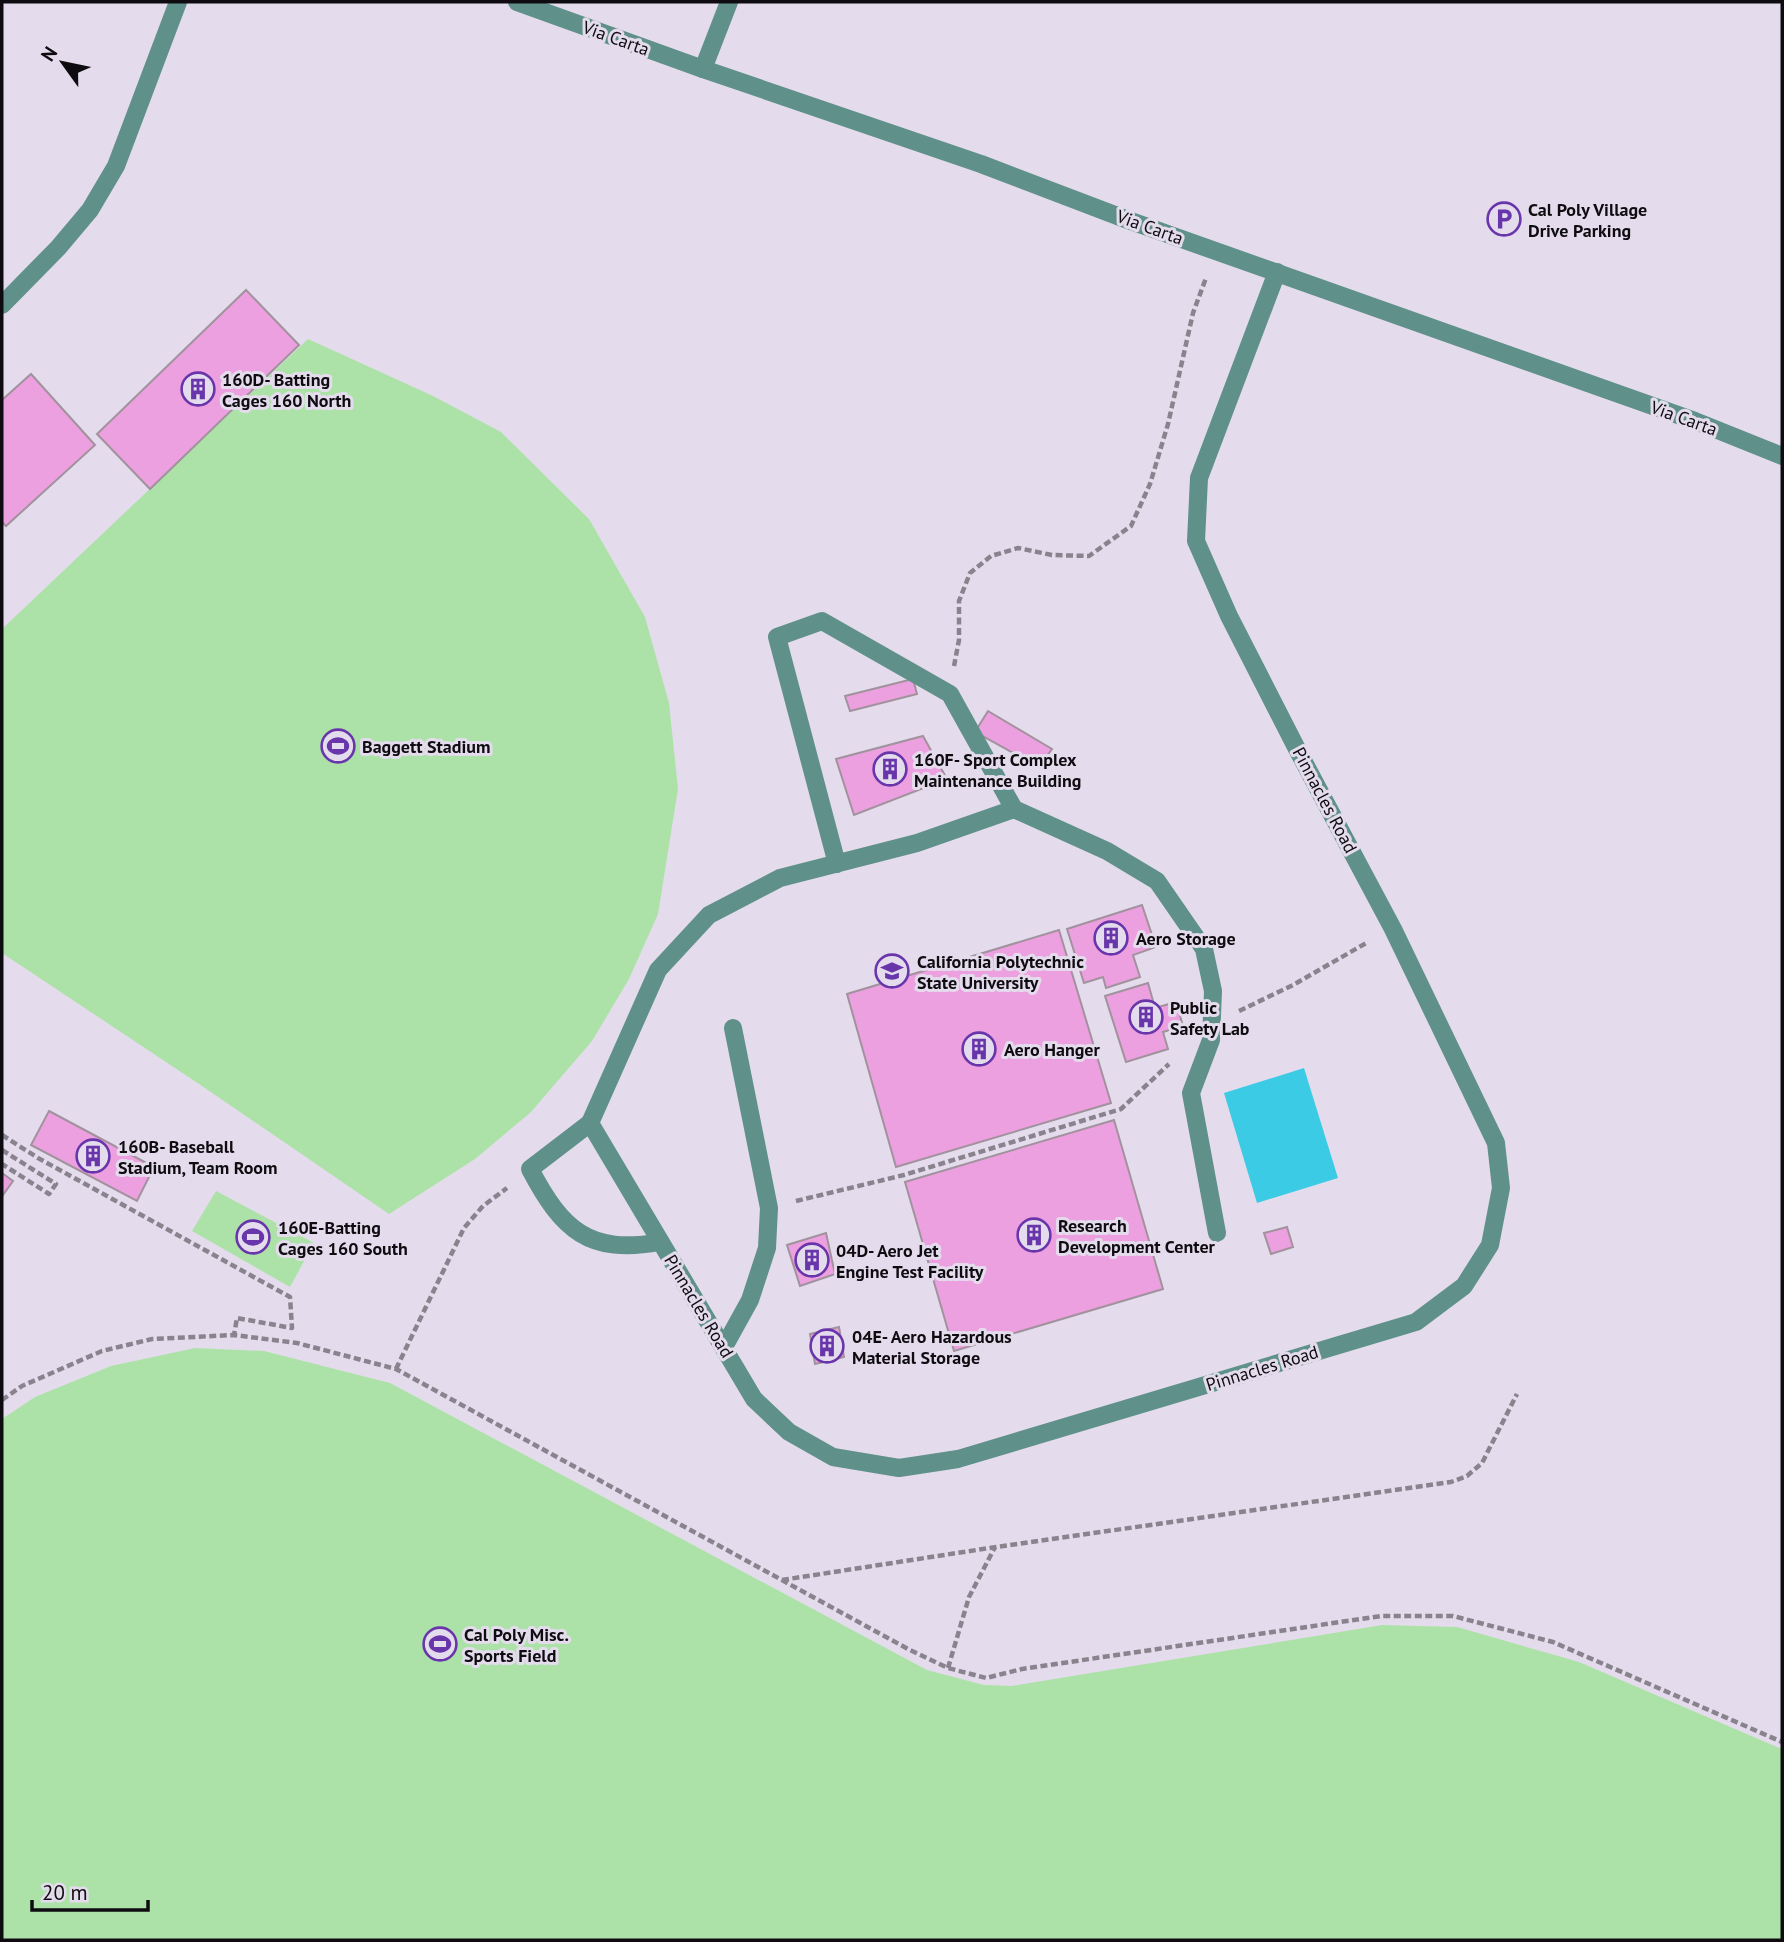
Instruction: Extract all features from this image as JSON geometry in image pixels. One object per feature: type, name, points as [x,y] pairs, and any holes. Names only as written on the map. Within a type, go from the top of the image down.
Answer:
[{"type":"street","points":[[2,305],[58,248],[90,210],[116,166],[178,2]]},
{"type":"street","name":"Via Carta","points":[[517,2],[981,164],[1215,251],[1695,421],[1782,456]]},
{"type":"street","points":[[703,69],[729,2]]},
{"type":"street","name":"Pinnacles Road","points":[[590,1123],[754,1399],[789,1432],[833,1457],[899,1468],[958,1459],[1416,1322],[1464,1286],[1490,1245],[1501,1188],[1496,1143],[1393,929],[1229,616],[1196,541],[1199,478],[1277,272]]},
{"type":"street","points":[[837,863],[777,637],[822,621],[950,694],[1014,809],[1107,851],[1157,881],[1204,949],[1213,991],[1211,1040],[1191,1093],[1217,1233]]},
{"type":"street","points":[[660,1241],[632,1247],[595,1241],[568,1225],[546,1199],[530,1169],[590,1123],[658,970],[709,915],[780,878],[917,843],[1014,809]]},
{"type":"street","points":[[724,1347],[750,1300],[767,1248],[769,1208],[733,1028]]},
{"type":"path","points":[[950,694],[958,640],[958,601],[970,573],[991,556],[1018,548],[1052,555],[1089,556],[1130,526],[1150,484],[1168,424],[1193,313],[1215,251]]},
{"type":"path","points":[[1212,1024],[1293,985],[1371,940]]},
{"type":"path","points":[[769,1208],[904,1175],[1121,1109],[1172,1062]]},
{"type":"path","points":[[2,1135],[38,1158],[290,1297],[292,1328],[237,1318],[234,1335]]},
{"type":"path","points":[[2,1150],[56,1184],[49,1194],[2,1164]]},
{"type":"path","points":[[396,1369],[464,1228],[483,1206],[530,1169]]},
{"type":"path","points":[[2,1400],[22,1386],[103,1351],[152,1339],[234,1335],[297,1343],[396,1369],[908,1649],[948,1668],[986,1678],[1022,1669],[1381,1616],[1453,1616],[1553,1642],[1782,1742]]},
{"type":"path","points":[[781,1580],[1451,1482],[1467,1476],[1482,1463],[1517,1394]]},
{"type":"path","points":[[948,1668],[969,1597],[996,1547]]},
{"type":"green space","name":"Baggett Stadium","points":[[308,339],[433,396],[501,432],[589,519],[645,617],[669,703],[678,789],[658,914],[629,979],[592,1041],[531,1112],[475,1159],[389,1214],[2,953],[2,629]]},
{"type":"green space","name":"160E-Batting Cages 160 South","points":[[216,1191],[314,1243],[290,1287],[192,1231]]},
{"type":"green space","name":"Cal Poly Misc. Sports Field","points":[[195,1348],[264,1351],[390,1383],[927,1670],[984,1685],[1012,1686],[1382,1625],[1457,1627],[1579,1662],[1782,1749],[1782,1940],[2,1940],[2,1419],[35,1397],[111,1366]]},
{"type":"water","points":[[1304,1068],[1338,1178],[1257,1203],[1224,1093]]},
{"type":"building","name":"160D- Batting Cages 160 North","points":[[246,290],[299,345],[150,489],[97,434]]},
{"type":"building","points":[[31,374],[95,445],[6,526],[2,522],[2,400]]},
{"type":"building","points":[[913,679],[917,694],[850,711],[845,696]]},
{"type":"building","points":[[988,711],[1052,749],[1039,767],[975,732]]},
{"type":"building","name":"160F- Sport Complex Maintenance Building","points":[[923,736],[947,779],[854,815],[836,759]]},
{"type":"building","name":"Aero Storage","points":[[1142,905],[1156,947],[1133,955],[1140,977],[1106,988],[1103,977],[1084,983],[1067,929]]},
{"type":"building","name":"Aero Hanger","points":[[1059,930],[1111,1103],[896,1167],[847,994]]},
{"type":"building","name":"Public Safety Lab","points":[[1148,983],[1155,1008],[1176,1002],[1183,1026],[1163,1032],[1168,1049],[1126,1062],[1105,996]]},
{"type":"building","name":"160B- Baseball Stadium, Team Room","points":[[49,1111],[154,1167],[137,1201],[31,1145]]},
{"type":"building","name":"Research Development Center","points":[[1114,1120],[1163,1289],[954,1351],[905,1182]]},
{"type":"building","points":[[2,1173],[13,1181],[3,1195],[2,1195]]},
{"type":"building","points":[[1287,1227],[1293,1247],[1271,1254],[1264,1233]]},
{"type":"building","name":"04D- Aero Jet Engine Test Facility","points":[[826,1233],[835,1274],[800,1286],[787,1245]]},
{"type":"building","name":"04E- Aero Hazardous Material Storage","points":[[839,1327],[844,1357],[815,1364],[810,1334]]},
{"type":"place","name":"Cal Poly Village Drive Parking","points":[[1504,219]]},
{"type":"place","name":"160D- Batting Cages 160 North","points":[[198,389]]},
{"type":"place","name":"Baggett Stadium","points":[[338,746]]},
{"type":"place","name":"160F- Sport Complex Maintenance Building","points":[[890,769]]},
{"type":"place","name":"Aero Storage","points":[[1111,938]]},
{"type":"place","name":"California Polytechnic State University","points":[[892,971]]},
{"type":"place","name":"Public Safety Lab","points":[[1146,1017]]},
{"type":"place","name":"Aero Hanger","points":[[979,1049]]},
{"type":"place","name":"160B- Baseball Stadium, Team Room","points":[[93,1156]]},
{"type":"place","name":"Research Development Center","points":[[1034,1235]]},
{"type":"place","name":"160E-Batting Cages 160 South","points":[[253,1237]]},
{"type":"place","name":"04D- Aero Jet Engine Test Facility","points":[[812,1260]]},
{"type":"place","name":"04E- Aero Hazardous Material Storage","points":[[827,1346]]},
{"type":"place","name":"Cal Poly Misc. Sports Field","points":[[440,1644]]}]
